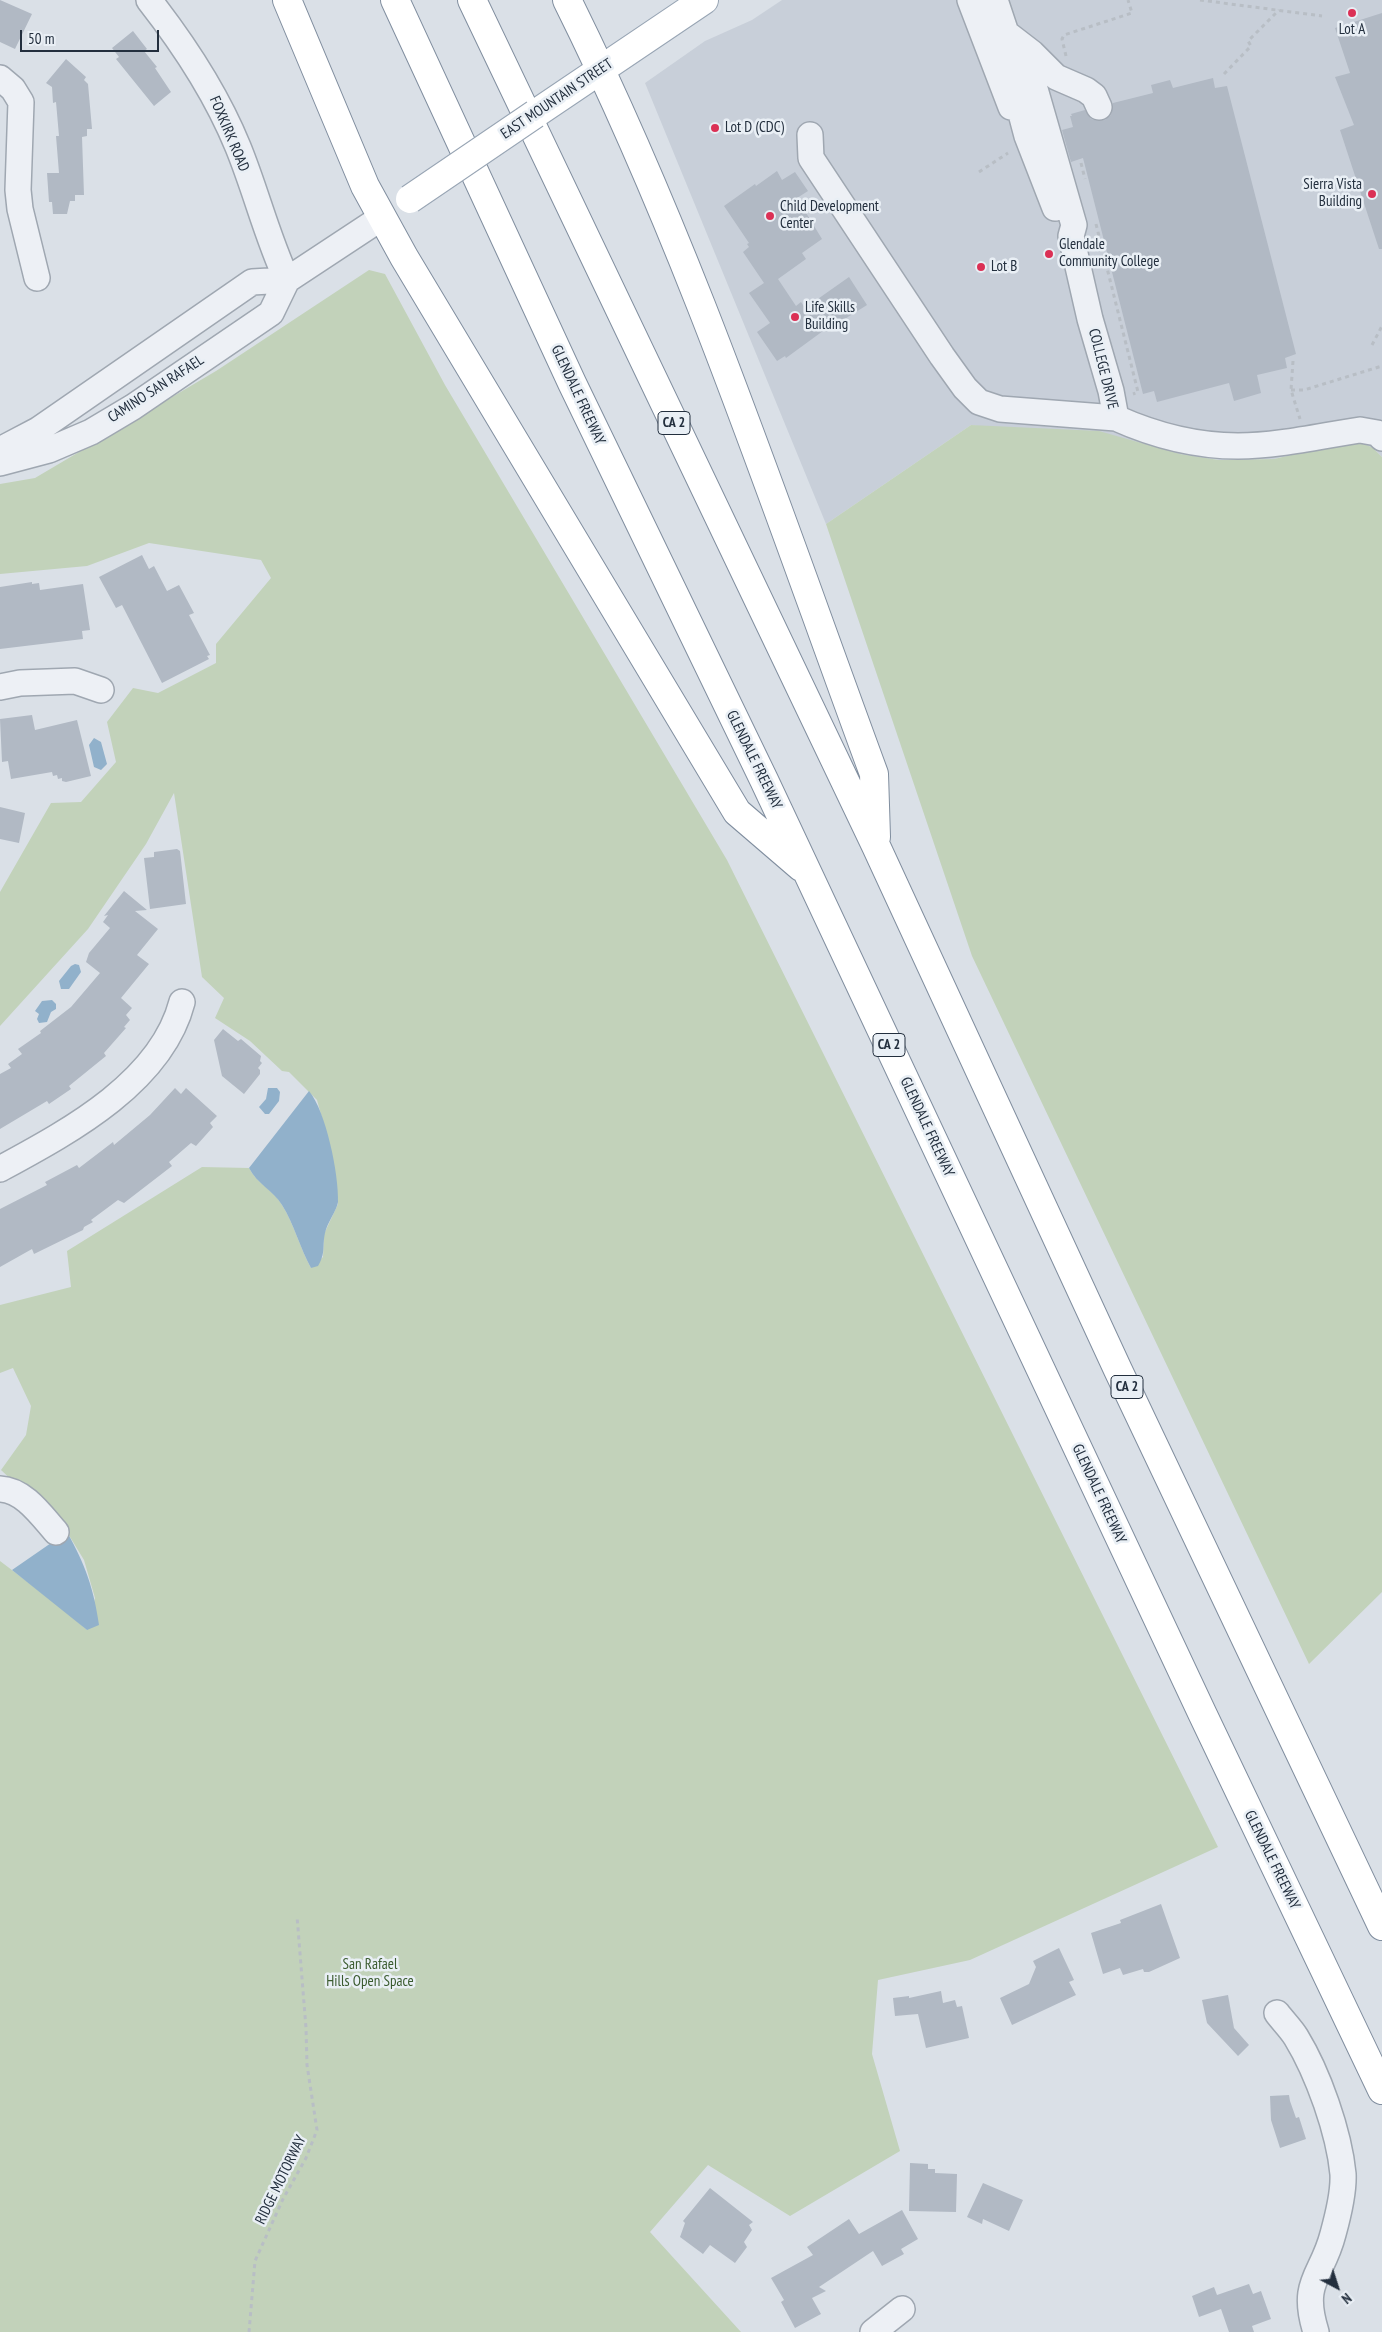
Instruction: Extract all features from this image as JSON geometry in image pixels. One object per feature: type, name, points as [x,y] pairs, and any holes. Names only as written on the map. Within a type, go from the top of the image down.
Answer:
[{"type":"main road","points":[[287,0],[347,143],[382,218],[737,812],[808,873]]},
{"type":"main road","name":"GLENDALE FREEWAY","points":[[395,0],[572,383],[808,873],[1194,1697],[1382,2090]]},
{"type":"main road","name":"CA 2","points":[[472,0],[876,846],[1118,1370],[1382,1926]]},
{"type":"main road","points":[[567,0],[601,69],[737,394],[874,774],[876,846]]},
{"type":"main road","name":"EAST MOUNTAIN STREET","points":[[410,199],[704,0]]},
{"type":"main road","name":"CAMINO SAN RAFAEL","points":[[382,218],[410,199]]},
{"type":"street","name":"FOXKIRK ROAD","points":[[149,0],[176,35],[202,74],[225,116],[239,149],[272,248],[287,280]]},
{"type":"street","points":[[970,0],[1015,116],[1032,112],[1051,96],[1076,86]]},
{"type":"street","name":"COLLEGE DRIVE","points":[[994,0],[1019,72],[1033,82],[1032,112],[1074,225],[1071,236],[1090,318],[1111,391],[1116,418],[1150,431],[1205,444],[1240,446],[1360,430],[1380,435]]},
{"type":"street","points":[[1006,33],[1032,53],[1056,77],[1094,96],[1099,107]]},
{"type":"street","points":[[0,78],[13,89],[21,102],[17,170],[20,209],[37,278]]},
{"type":"street","points":[[810,135],[811,158],[942,356],[972,396],[979,402],[1000,409],[1116,418]]},
{"type":"street","name":"CAMINO SAN RAFAEL","points":[[0,463],[49,450],[91,432],[133,407],[270,313],[287,280],[382,218]]},
{"type":"street","name":"CAMINO SAN RAFAEL","points":[[0,450],[38,430],[252,282],[287,280]]},
{"type":"street","points":[[0,687],[20,683],[75,681],[101,690]]},
{"type":"street","points":[[0,1169],[70,1131],[108,1103],[146,1066],[162,1046],[177,1022],[182,1002]]},
{"type":"street","points":[[0,1489],[11,1490],[22,1497],[56,1532]]},
{"type":"street","points":[[1277,2013],[1296,2036],[1316,2080],[1337,2139],[1343,2175],[1340,2208],[1333,2237],[1315,2275],[1310,2294],[1310,2314],[1316,2332]]},
{"type":"street","points":[[873,2332],[902,2309]]},
{"type":"path","points":[[1064,35],[1132,13],[1128,0]]},
{"type":"path","points":[[1200,0],[1322,16]]},
{"type":"path","points":[[1224,74],[1251,46],[1248,41],[1280,10]]},
{"type":"path","points":[[980,172],[1008,153]]},
{"type":"path","points":[[1081,163],[1086,181]]},
{"type":"path","points":[[1094,217],[1138,392],[1129,396]]},
{"type":"path","points":[[1372,345],[1382,326]]},
{"type":"path","points":[[1293,361],[1291,390],[1299,418],[1303,423]]},
{"type":"path","points":[[1291,390],[1304,390],[1382,366]]},
{"type":"path","name":"RIDGE MOTORWAY","points":[[249,2332],[255,2262],[283,2199],[306,2158],[317,2130],[307,2065],[297,1916]]},
{"type":"shaded area","name":"Glendale Community College","points":[[782,0],[1382,0],[1382,457],[1373,448],[1347,442],[1274,459],[1219,460],[971,425],[826,524],[645,83],[705,41],[752,20]]},
{"type":"green space","name":"San Rafael Hills Open Space","points":[[369,270],[385,274],[445,385],[727,860],[1218,1847],[970,1960],[878,1980],[872,2054],[900,2151],[790,2216],[708,2165],[650,2232],[741,2332],[0,2332],[0,1561],[62,1608],[87,1630],[95,1598],[84,1560],[67,1532],[1,1470],[26,1435],[31,1406],[13,1368],[0,1373],[0,1305],[71,1287],[67,1251],[202,1167],[249,1168],[252,1174],[282,1205],[311,1268],[323,1257],[324,1234],[338,1204],[331,1151],[317,1100],[289,1072],[282,1071],[250,1041],[215,1018],[224,998],[202,977],[174,793],[146,844],[88,929],[0,1026],[0,892],[51,803],[81,802],[116,762],[107,722],[133,688],[158,693],[216,663],[216,644],[271,578],[261,560],[149,543],[87,566],[0,574],[0,484],[35,478],[216,371]]},
{"type":"green space","points":[[971,425],[1099,431],[1180,454],[1219,460],[1274,459],[1347,442],[1360,442],[1373,448],[1382,457],[1382,1592],[1309,1664],[972,956],[826,524]]},
{"type":"water","points":[[94,738],[101,742],[107,764],[101,770],[94,767],[89,745]]},
{"type":"water","points":[[79,965],[81,972],[69,989],[61,989],[59,981],[71,966]]},
{"type":"water","points":[[52,1000],[56,1004],[56,1009],[51,1012],[47,1022],[39,1023],[37,1019],[39,1014],[35,1011],[42,1001]]},
{"type":"water","points":[[268,1088],[277,1088],[280,1092],[279,1101],[269,1114],[265,1114],[259,1107],[266,1099]]},
{"type":"water","points":[[309,1091],[321,1113],[326,1128],[334,1160],[338,1190],[336,1209],[326,1229],[323,1254],[318,1266],[311,1268],[282,1205],[252,1174],[249,1168]]},
{"type":"water","points":[[67,1532],[88,1577],[97,1612],[99,1625],[87,1630],[12,1570]]},
{"type":"building","points":[[0,0],[32,14],[15,49],[0,42]]},
{"type":"building","name":"Sierra Vista Building","points":[[1382,13],[1382,249],[1379,249],[1340,130],[1354,125],[1335,77],[1350,73],[1335,28]]},
{"type":"building","points":[[133,31],[147,49],[144,51],[157,67],[155,68],[171,92],[154,106],[116,59],[119,57],[112,48]]},
{"type":"building","points":[[66,59],[86,77],[84,80],[88,84],[92,129],[87,129],[87,136],[82,137],[84,195],[75,195],[75,201],[70,201],[67,214],[53,214],[52,202],[49,202],[47,173],[59,173],[56,136],[59,136],[56,102],[53,103],[52,87],[46,83]]},
{"type":"building","points":[[1213,78],[1215,88],[1227,86],[1296,354],[1285,358],[1287,368],[1257,375],[1261,393],[1234,401],[1229,383],[1157,402],[1154,391],[1143,394],[1083,158],[1071,162],[1062,130],[1073,127],[1071,114],[1085,110],[1091,119],[1105,120],[1111,115],[1113,103],[1153,93],[1151,85],[1170,80],[1173,88]]},
{"type":"building","points":[[777,171],[782,180],[795,172],[808,191],[797,198],[822,239],[802,253],[806,259],[778,279],[796,306],[801,302],[805,308],[849,277],[867,305],[840,322],[838,320],[786,358],[785,356],[777,361],[757,332],[770,323],[749,293],[764,283],[743,252],[749,247],[747,244],[749,243],[724,206]]},
{"type":"building","points":[[142,555],[149,569],[154,566],[167,591],[179,585],[194,613],[189,615],[210,655],[207,656],[209,659],[162,683],[122,605],[116,608],[99,577]]},
{"type":"building","points":[[32,582],[32,584],[39,583],[40,590],[83,584],[90,630],[82,631],[83,639],[0,649],[0,587]]},
{"type":"building","points":[[32,715],[35,730],[77,720],[91,776],[66,782],[62,781],[62,778],[58,779],[57,775],[53,776],[52,772],[11,779],[8,761],[2,762],[0,719]]},
{"type":"building","points":[[0,807],[25,813],[19,843],[0,839]]},
{"type":"building","points":[[177,849],[180,851],[186,904],[150,909],[144,858],[154,857],[154,852]]},
{"type":"building","points":[[124,891],[147,910],[135,911],[158,929],[137,955],[149,964],[121,998],[132,1008],[126,1015],[130,1020],[124,1027],[126,1028],[104,1053],[106,1056],[69,1086],[71,1089],[49,1104],[47,1101],[0,1129],[0,1074],[11,1068],[8,1064],[22,1054],[18,1049],[41,1033],[40,1031],[71,1007],[100,973],[86,962],[89,953],[110,928],[103,922],[108,915],[104,916]]},
{"type":"building","points":[[223,1029],[238,1041],[241,1039],[261,1056],[260,1061],[262,1063],[258,1068],[260,1074],[244,1094],[222,1076],[214,1040]]},
{"type":"building","points":[[175,1088],[181,1094],[186,1088],[217,1116],[210,1123],[213,1127],[196,1146],[191,1143],[169,1162],[172,1166],[124,1203],[118,1200],[91,1220],[93,1222],[84,1227],[83,1230],[34,1254],[32,1249],[0,1267],[0,1209],[47,1185],[45,1182],[77,1165],[79,1168],[113,1142],[114,1145],[150,1115]]},
{"type":"building","points":[[1161,1904],[1180,1958],[1149,1972],[1144,1972],[1143,1969],[1123,1975],[1120,1968],[1103,1974],[1091,1933],[1121,1923],[1120,1920]]},
{"type":"building","points":[[1059,1948],[1074,1980],[1069,1982],[1076,1995],[1012,2025],[1000,1998],[1029,1984],[1036,1967],[1033,1961]]},
{"type":"building","points":[[941,1991],[943,2003],[955,2000],[957,2007],[962,2006],[969,2038],[926,2048],[918,2014],[895,2016],[893,1998],[909,1996],[909,1998]]},
{"type":"building","points":[[1228,1995],[1234,2028],[1249,2045],[1238,2056],[1207,2023],[1202,2000]]},
{"type":"building","points":[[1289,2095],[1296,2118],[1299,2117],[1306,2139],[1280,2148],[1271,2120],[1270,2096]]},
{"type":"building","points":[[910,2163],[928,2164],[928,2169],[935,2169],[935,2173],[957,2174],[956,2212],[909,2211]]},
{"type":"building","points":[[983,2183],[1023,2200],[1009,2231],[983,2219],[982,2224],[967,2217]]},
{"type":"building","points":[[710,2188],[753,2222],[749,2225],[752,2230],[744,2242],[747,2247],[735,2263],[710,2245],[703,2254],[680,2237],[685,2223],[683,2221]]},
{"type":"building","points":[[902,2210],[918,2239],[901,2249],[904,2254],[882,2266],[873,2251],[819,2287],[826,2291],[812,2298],[821,2314],[795,2328],[781,2302],[784,2300],[771,2278],[813,2255],[807,2247],[849,2219],[859,2234]]},
{"type":"building","points":[[1249,2284],[1253,2294],[1261,2291],[1271,2319],[1252,2326],[1254,2332],[1229,2332],[1221,2309],[1199,2317],[1192,2296],[1214,2287],[1217,2295]]},
{"type":"place","name":"Lot A","points":[[1352,13]]},
{"type":"place","name":"Lot D (CDC)","points":[[715,128]]},
{"type":"place","name":"Sierra Vista Building","points":[[1372,194]]},
{"type":"place","name":"Child Development Center","points":[[770,216]]},
{"type":"place","name":"Glendale Community College","points":[[1049,254]]},
{"type":"place","name":"Lot B","points":[[981,267]]},
{"type":"place","name":"Life Skills Building","points":[[795,317]]}]
